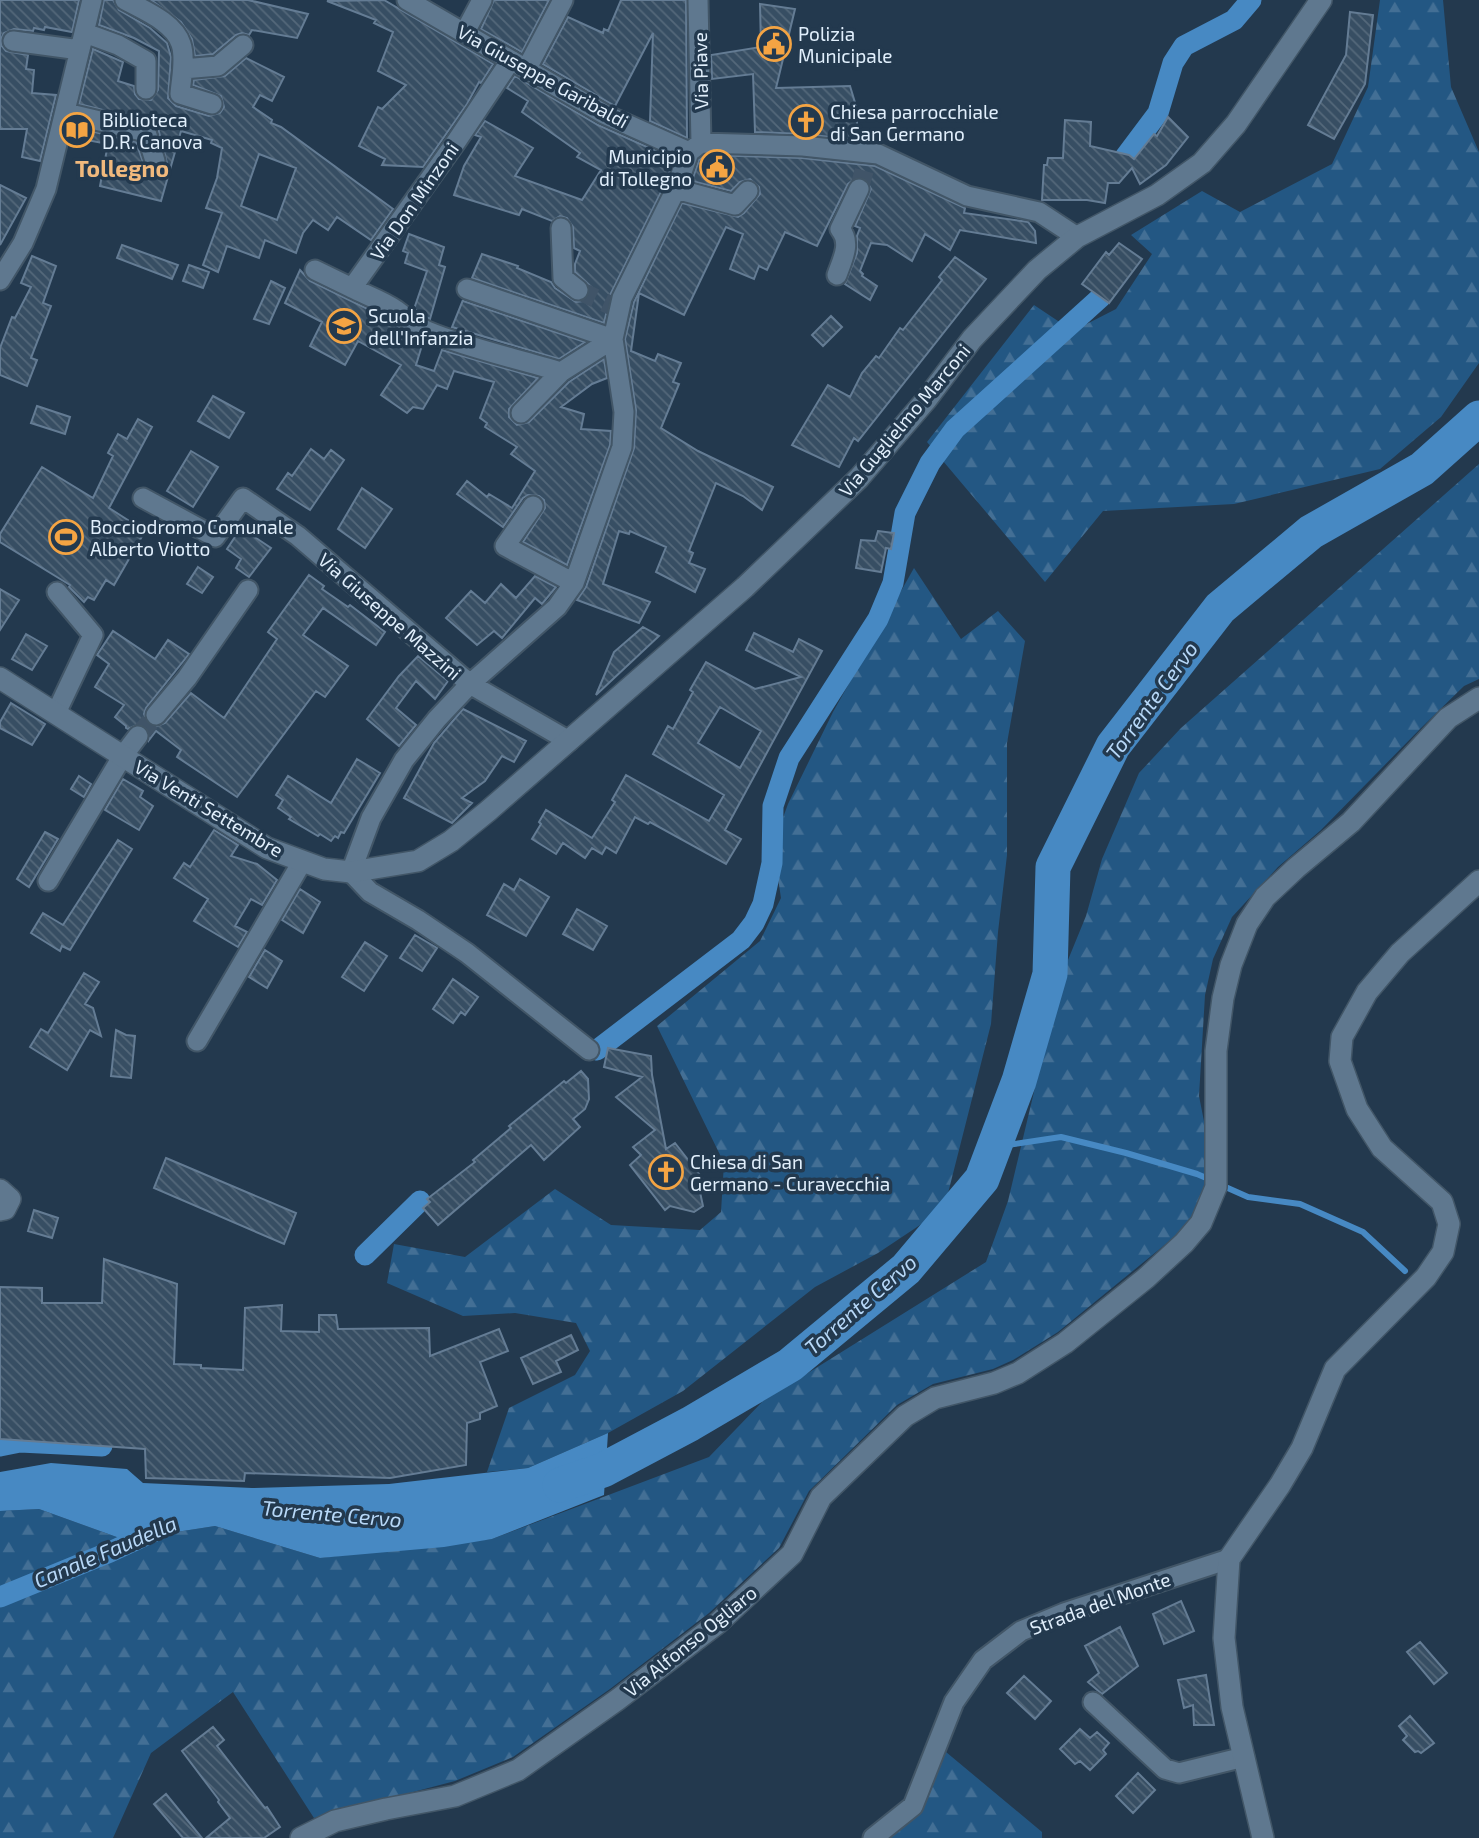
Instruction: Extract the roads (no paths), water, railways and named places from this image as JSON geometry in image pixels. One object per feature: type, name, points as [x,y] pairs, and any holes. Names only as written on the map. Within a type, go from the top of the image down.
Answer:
[{"type":"street","points":[[0,280],[23,243],[46,188],[92,0]]},
{"type":"street","points":[[125,0],[173,31],[181,44],[183,69],[180,94],[212,104]]},
{"type":"street","name":"Via Giuseppe Garibaldi","points":[[407,0],[604,114],[695,147],[803,146],[868,157],[878,154],[967,196],[1039,212],[1077,237]]},
{"type":"street","points":[[466,32],[482,0]]},
{"type":"street","name":"Via Don Minzoni","points":[[352,288],[456,142],[519,64],[563,0]]},
{"type":"street","name":"Via Piave","points":[[695,147],[698,0]]},
{"type":"street","name":"Via Guglielmo Marconi","points":[[351,872],[418,861],[451,841],[744,587],[859,478],[926,400],[972,339],[1037,270],[1077,237],[1157,195],[1202,163],[1236,124],[1321,0]]},
{"type":"street","points":[[13,41],[118,45],[146,61],[146,89]]},
{"type":"street","points":[[183,69],[218,66],[243,45]]},
{"type":"street","points":[[66,113],[146,132],[155,161]]},
{"type":"street","name":"Via Giuseppe Mazzini","points":[[351,872],[371,818],[404,760],[470,684],[557,607],[574,583],[622,447],[624,412],[613,338],[615,307],[622,298],[695,147]]},
{"type":"street","points":[[676,189],[735,205],[748,191]]},
{"type":"street","points":[[837,275],[847,246],[845,235],[840,229],[859,189]]},
{"type":"street","points":[[561,228],[563,278],[578,290]]},
{"type":"street","points":[[314,270],[396,310],[407,321],[472,347],[561,372]]},
{"type":"street","points":[[467,289],[613,338]]},
{"type":"street","points":[[521,413],[561,372],[613,338]]},
{"type":"street","name":"Via Giuseppe Mazzini","points":[[143,498],[215,537],[243,498],[298,537],[470,684],[569,741]]},
{"type":"street","points":[[533,506],[505,546],[574,583]]},
{"type":"street","points":[[156,715],[187,678],[248,590]]},
{"type":"street","points":[[56,713],[93,635],[57,592]]},
{"type":"street","name":"Via Venti Settembre","points":[[0,678],[268,848],[324,869],[351,872]]},
{"type":"street","name":"Via Alfonso Ogliaro","points":[[301,1838],[335,1821],[455,1796],[518,1770],[718,1623],[792,1554],[821,1497],[905,1416],[935,1398],[994,1383],[1017,1373],[1065,1343],[1184,1243],[1201,1223],[1216,1186],[1216,1051],[1231,965],[1247,924],[1265,897],[1296,867],[1351,822],[1448,718],[1479,698]]},
{"type":"street","points":[[48,880],[122,757],[138,736]]},
{"type":"street","points":[[197,1041],[302,862]]},
{"type":"street","points":[[351,872],[370,892],[418,920],[467,954],[589,1050]]},
{"type":"street","points":[[1263,1838],[1232,1707],[1224,1638],[1229,1559],[1302,1448],[1335,1369],[1426,1277],[1443,1251],[1449,1224],[1442,1202],[1382,1148],[1357,1109],[1340,1061],[1342,1037],[1367,992],[1399,953],[1479,881]]},
{"type":"street","points":[[0,1190],[10,1199],[5,1209],[0,1210]]},
{"type":"street","name":"Strada del Monte","points":[[873,1838],[913,1806],[954,1702],[984,1660],[1021,1631],[1053,1617],[1229,1559]]},
{"type":"street","points":[[1093,1702],[1166,1769],[1180,1773],[1244,1757]]},
{"type":"water","points":[[608,1433],[604,1495],[492,1539],[444,1547],[320,1558],[215,1526],[125,1540],[39,1509],[0,1511],[0,1472],[51,1463],[127,1469],[143,1483],[252,1488],[389,1484],[528,1468]]},
{"type":"waterway","points":[[1116,169],[1158,113],[1173,63],[1184,46],[1234,20],[1251,0]]},
{"type":"waterway","points":[[597,1050],[741,940],[754,923],[763,904],[772,863],[773,806],[789,758],[878,619],[893,583],[905,513],[930,463],[955,429],[1101,297]]},
{"type":"waterway","name":"Torrente Cervo","points":[[560,1485],[603,1470],[690,1424],[790,1365],[906,1269],[982,1179],[1019,1081],[1050,974],[1053,867],[1113,746],[1220,608],[1311,532],[1422,469],[1479,418]]},
{"type":"waterway","points":[[994,1147],[1061,1137],[1126,1153],[1211,1180]]},
{"type":"waterway","points":[[1221,1185],[1248,1197],[1300,1204],[1363,1232],[1405,1271]]},
{"type":"waterway","points":[[365,1255],[420,1201]]},
{"type":"waterway","points":[[0,1446],[20,1442],[102,1446]]},
{"type":"waterway","name":"Canale Faudella","points":[[0,1597],[166,1526]]},
{"type":"tunnel","points":[[859,189],[867,161]]},
{"type":"tunnel","points":[[578,290],[612,306]]},
{"type":"tunnel","points":[[138,736],[156,715]]},
{"type":"place","name":"Polizia Municipale","points":[[774,44]]},
{"type":"place","name":"Chiesa parrocchiale di San Germano","points":[[806,122]]},
{"type":"place","name":"Biblioteca D.R. Canova","points":[[77,130]]},
{"type":"place","name":"Municipio di Tollegno","points":[[717,167]]},
{"type":"place","name":"Scuola dell'Infanzia","points":[[344,326]]},
{"type":"place","name":"Bocciodromo Comunale Alberto Viotto","points":[[66,537]]},
{"type":"place","name":"Chiesa di San Germano - Curavecchia","points":[[666,1172]]},
{"type":"district","name":"Tollegno","points":[[122,168]]}]
